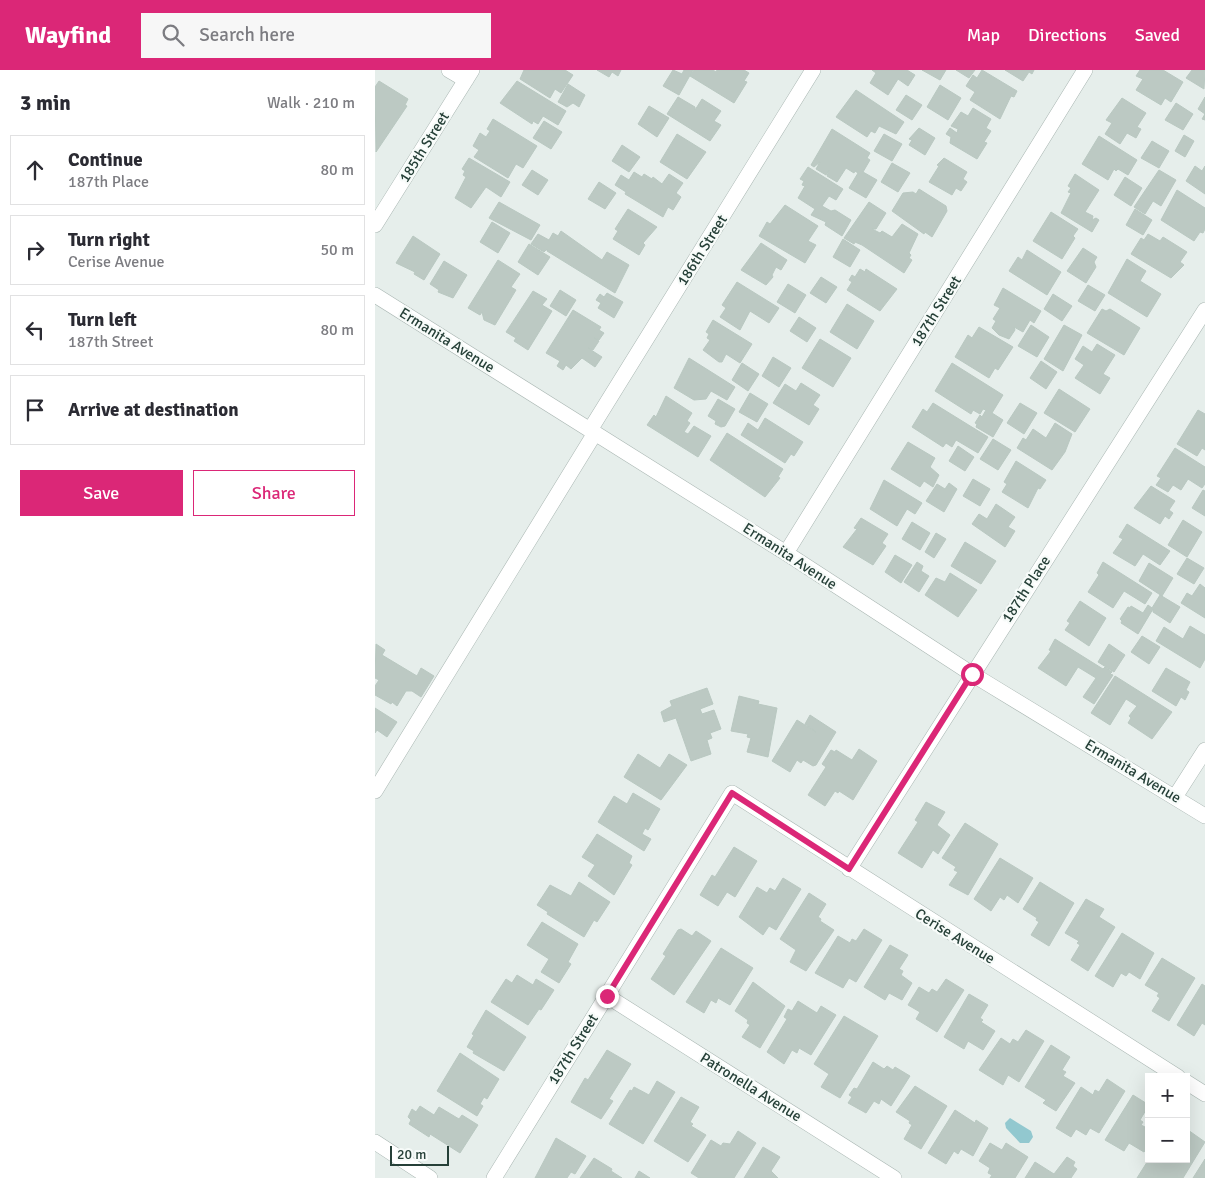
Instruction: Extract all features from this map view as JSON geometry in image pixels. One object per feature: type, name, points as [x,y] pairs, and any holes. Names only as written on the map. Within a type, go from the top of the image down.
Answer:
[{"type":"street","points":[[449,70],[469,75]]},
{"type":"street","name":"186th Street","points":[[375,791],[813,70]]},
{"type":"street","name":"187th Street","points":[[786,552],[1085,70]]},
{"type":"street","name":"185th Street","points":[[375,225],[469,75]]},
{"type":"street","name":"Ermanita Avenue","points":[[375,295],[786,552],[972,674],[1205,816]]},
{"type":"street","name":"187th Place","points":[[849,869],[1205,310]]},
{"type":"street","points":[[1175,797],[1205,750]]},
{"type":"street","name":"187th Street","points":[[494,1178],[732,793]]},
{"type":"street","name":"Cerise Avenue","points":[[732,793],[1172,1073]]},
{"type":"street","name":"Patronella Avenue","points":[[607,996],[895,1178]]},
{"type":"street","points":[[1190,1085],[1205,1094]]},
{"type":"street","points":[[375,1142],[430,1178]]},
{"type":"water","points":[[1010,1118],[1031,1131],[1033,1137],[1029,1143],[1020,1143],[1006,1128],[1005,1123]]},
{"type":"building","points":[[524,70],[565,70],[573,75],[561,93],[555,89],[550,98],[520,79]]},
{"type":"building","points":[[597,70],[621,70],[618,76],[612,72],[609,77]]},
{"type":"building","points":[[673,70],[682,74],[684,70],[693,70],[679,95],[663,86]]},
{"type":"building","points":[[694,70],[713,70],[716,72],[717,70],[744,70],[749,73],[744,81],[747,82],[734,103],[690,76]]},
{"type":"building","points":[[872,70],[907,70],[915,75],[908,86],[898,79],[888,95],[870,83],[876,73]]},
{"type":"building","points":[[922,70],[946,70],[940,80]]},
{"type":"building","points":[[956,70],[975,70],[969,78]]},
{"type":"building","points":[[982,70],[1017,91],[1014,97],[1011,96],[1000,119],[970,100],[975,92],[966,86],[973,75],[977,78]]},
{"type":"building","points":[[1005,70],[1034,70],[1032,74],[1029,72],[1023,81]]},
{"type":"building","points":[[1140,70],[1163,70],[1183,82],[1171,102],[1165,98],[1161,105],[1136,90],[1143,79],[1136,76]]},
{"type":"building","points":[[1192,70],[1205,70],[1204,89],[1186,78]]},
{"type":"building","points":[[379,81],[408,99],[405,105],[407,106],[376,152],[375,87]]},
{"type":"building","points":[[517,81],[566,111],[558,125],[543,116],[538,124],[533,121],[532,124],[500,103]]},
{"type":"building","points":[[568,84],[585,95],[579,107],[573,103],[567,107],[558,102]]},
{"type":"building","points":[[940,85],[961,98],[948,120],[927,107]]},
{"type":"building","points":[[856,90],[904,122],[896,134],[879,126],[875,133],[871,131],[867,137],[836,117]]},
{"type":"building","points":[[906,95],[922,105],[912,120],[896,110]]},
{"type":"building","points":[[678,97],[695,107],[695,110],[702,99],[721,111],[714,121],[721,125],[710,141],[667,114]]},
{"type":"building","points":[[1205,97],[1205,114],[1198,109]]},
{"type":"building","points":[[1122,98],[1146,113],[1137,127],[1141,129],[1136,138],[1127,133],[1120,144],[1105,134],[1112,123],[1106,120]]},
{"type":"building","points":[[1176,103],[1193,114],[1183,130],[1165,120]]},
{"type":"building","points":[[649,106],[669,118],[657,137],[638,124]]},
{"type":"building","points":[[973,108],[991,119],[986,128],[991,131],[984,142],[987,143],[977,159],[950,143],[951,137],[946,134],[950,128],[957,133],[958,129],[951,126],[961,112],[968,116]]},
{"type":"building","points":[[493,119],[537,146],[523,168],[516,164],[508,178],[474,157],[479,150],[473,146],[480,133],[486,137],[490,131],[487,129]]},
{"type":"building","points":[[544,121],[562,132],[551,149],[533,138]]},
{"type":"building","points":[[919,128],[935,138],[925,155],[909,145],[912,140],[909,139]]},
{"type":"building","points":[[832,129],[870,153],[867,158],[870,160],[863,172],[877,180],[866,198],[849,188],[858,173],[855,171],[854,173],[846,168],[837,182],[827,176],[829,170],[826,175],[816,169],[820,162],[814,167],[811,165]]},
{"type":"building","points":[[677,134],[706,152],[687,179],[660,162]]},
{"type":"building","points":[[884,134],[902,144],[892,161],[874,151]]},
{"type":"building","points":[[1184,135],[1194,141],[1185,157],[1175,151]]},
{"type":"building","points":[[1099,136],[1137,160],[1128,175],[1118,169],[1116,171],[1114,169],[1108,180],[1082,164]]},
{"type":"building","points":[[1152,141],[1169,151],[1159,168],[1141,158]]},
{"type":"building","points":[[622,145],[640,157],[629,172],[612,161]]},
{"type":"building","points":[[469,158],[510,182],[501,197],[486,187],[471,208],[455,198],[466,177],[463,175],[465,171],[462,169]]},
{"type":"building","points":[[944,158],[967,172],[963,179],[967,182],[961,191],[956,188],[952,195],[929,182],[939,166],[937,165]]},
{"type":"building","points":[[892,163],[910,173],[898,192],[881,182]]},
{"type":"building","points":[[1195,166],[1202,171],[1205,166],[1205,194],[1186,181]]},
{"type":"building","points":[[808,167],[843,189],[836,200],[829,196],[822,206],[831,211],[835,210],[851,220],[842,236],[825,225],[826,222],[811,215],[815,209],[798,198],[805,186],[802,185],[804,181],[800,179]]},
{"type":"building","points":[[532,170],[548,180],[538,195],[522,185]]},
{"type":"building","points":[[1159,170],[1176,180],[1161,206],[1153,201],[1145,214],[1134,207]]},
{"type":"building","points":[[634,172],[642,177],[644,174],[652,179],[653,177],[662,184],[669,174],[683,183],[676,193],[681,197],[673,210],[668,207],[663,217],[625,194],[626,192],[615,185],[621,175],[629,180]]},
{"type":"building","points":[[1075,174],[1099,190],[1085,212],[1093,216],[1092,220],[1096,218],[1099,220],[1092,232],[1061,213],[1071,193],[1068,192],[1071,188],[1068,186]]},
{"type":"building","points":[[1125,177],[1142,188],[1131,206],[1114,195]]},
{"type":"building","points":[[599,182],[616,193],[605,209],[588,199]]},
{"type":"building","points":[[919,189],[946,206],[947,211],[932,237],[925,232],[924,234],[892,211],[903,193],[913,192],[916,194]]},
{"type":"building","points":[[1177,190],[1205,208],[1205,229],[1203,233],[1200,232],[1194,241],[1161,220]]},
{"type":"building","points":[[499,202],[540,225],[531,240],[489,218]]},
{"type":"building","points":[[869,202],[886,213],[876,229],[872,229],[880,233],[882,231],[892,237],[902,224],[918,234],[909,253],[911,255],[909,258],[912,260],[904,273],[862,245],[855,242],[854,244],[844,238]]},
{"type":"building","points":[[785,205],[818,226],[808,241],[816,245],[805,263],[759,236],[767,222],[770,224]]},
{"type":"building","points":[[628,209],[657,227],[643,243],[645,245],[639,255],[613,239],[618,231],[615,229]]},
{"type":"building","points":[[1135,209],[1152,220],[1143,235],[1126,225]]},
{"type":"building","points":[[1051,212],[1078,229],[1073,236],[1075,238],[1062,259],[1033,241]]},
{"type":"building","points":[[492,222],[510,233],[498,253],[480,242]]},
{"type":"building","points":[[561,231],[602,260],[607,252],[629,265],[615,293],[547,251],[547,249],[544,252],[531,244],[538,234],[549,240],[553,233],[558,236]]},
{"type":"building","points":[[1148,234],[1160,241],[1163,237],[1187,252],[1180,262],[1184,265],[1171,278],[1131,254],[1141,238],[1144,240]]},
{"type":"building","points":[[413,236],[440,254],[424,280],[414,274],[415,272],[396,263]]},
{"type":"building","points":[[843,239],[860,250],[850,267],[833,257]]},
{"type":"building","points":[[761,243],[787,260],[781,270],[776,267],[772,275],[773,277],[766,285],[741,270]]},
{"type":"building","points":[[529,244],[550,257],[538,275],[518,262]]},
{"type":"building","points":[[1083,248],[1097,257],[1094,262],[1096,267],[1086,283],[1067,271]]},
{"type":"building","points":[[1027,250],[1061,272],[1047,295],[1009,271],[1018,257],[1022,260]]},
{"type":"building","points":[[1127,259],[1146,271],[1140,281],[1161,294],[1147,317],[1108,293]]},
{"type":"building","points":[[498,260],[520,274],[511,287],[516,290],[495,325],[484,320],[482,312],[480,315],[468,308]]},
{"type":"building","points":[[444,261],[467,275],[453,298],[438,292],[439,290],[430,284]]},
{"type":"building","points":[[860,269],[865,272],[866,269],[897,289],[880,311],[847,290],[852,282],[849,280],[852,275],[855,277]]},
{"type":"building","points":[[821,277],[837,287],[826,303],[810,293]]},
{"type":"building","points":[[737,282],[779,308],[769,323],[750,311],[740,330],[720,317],[726,308],[722,305]]},
{"type":"building","points":[[788,284],[806,295],[795,313],[777,302]]},
{"type":"building","points":[[1088,285],[1105,295],[1095,311],[1078,301]]},
{"type":"building","points":[[1003,288],[1041,311],[1034,323],[1030,320],[1023,332],[1014,327],[1015,330],[1009,339],[999,335],[992,328],[996,321],[993,319],[1000,308],[994,305]]},
{"type":"building","points":[[560,290],[576,300],[566,316],[550,306]]},
{"type":"building","points":[[533,291],[547,299],[542,305],[552,311],[528,350],[514,341],[516,338],[506,332]]},
{"type":"building","points":[[607,293],[623,302],[614,318],[598,308],[601,303],[596,300],[600,294],[604,297]]},
{"type":"building","points":[[1053,294],[1072,306],[1062,321],[1044,309]]},
{"type":"building","points":[[847,304],[874,321],[857,349],[830,332]]},
{"type":"building","points":[[1102,309],[1106,311],[1110,309],[1140,328],[1124,355],[1087,333]]},
{"type":"building","points":[[573,310],[601,327],[599,330],[604,333],[599,340],[594,338],[599,341],[593,350],[588,348],[602,357],[595,367],[582,358],[571,369],[566,365],[563,370],[557,366],[560,361],[546,353]]},
{"type":"building","points":[[799,317],[816,328],[807,342],[790,331]]},
{"type":"building","points":[[713,320],[752,344],[740,363],[726,354],[722,362],[719,362],[703,350],[710,340],[707,338],[709,334],[706,332]]},
{"type":"building","points":[[1031,325],[1049,337],[1037,357],[1018,346]]},
{"type":"building","points":[[1064,325],[1082,335],[1063,371],[1044,359]]},
{"type":"building","points":[[979,327],[1013,347],[998,370],[995,368],[989,378],[955,357],[968,335],[972,338]]},
{"type":"building","points":[[820,339],[851,358],[833,387],[802,368]]},
{"type":"building","points":[[1097,344],[1115,355],[1103,374],[1110,378],[1100,394],[1075,378],[1084,365],[1075,359],[1083,346],[1092,352]]},
{"type":"building","points":[[773,357],[791,368],[779,387],[762,376]]},
{"type":"building","points":[[689,358],[735,387],[727,400],[711,391],[706,399],[694,400],[674,388]]},
{"type":"building","points":[[1041,361],[1057,372],[1046,389],[1030,378]]},
{"type":"building","points":[[742,363],[759,374],[748,391],[732,380]]},
{"type":"building","points":[[952,363],[1003,395],[992,413],[1003,420],[993,437],[976,427],[977,424],[975,423],[986,410],[983,409],[980,414],[973,410],[971,414],[935,391]]},
{"type":"building","points":[[801,383],[820,395],[813,405],[819,409],[809,425],[773,403],[785,384],[796,391]]},
{"type":"building","points":[[1059,389],[1090,409],[1075,432],[1044,413]]},
{"type":"building","points":[[750,393],[768,404],[757,422],[739,412]]},
{"type":"building","points":[[666,396],[692,413],[687,421],[690,423],[684,432],[688,434],[694,426],[711,436],[698,457],[647,425],[654,415],[656,417]]},
{"type":"building","points":[[718,399],[735,409],[725,426],[721,427],[715,424],[716,421],[708,416]]},
{"type":"building","points":[[933,403],[988,437],[978,453],[956,440],[952,447],[946,443],[943,447],[912,427],[923,409],[927,412]]},
{"type":"building","points":[[1020,403],[1037,413],[1024,434],[1007,423]]},
{"type":"building","points":[[1198,410],[1205,414],[1205,450],[1202,448],[1197,456],[1177,444]]},
{"type":"building","points":[[765,418],[803,442],[794,456],[791,454],[785,463],[741,435],[748,423],[758,430]]},
{"type":"building","points":[[1055,423],[1072,434],[1065,452],[1052,470],[1017,448],[1023,438],[1026,440],[1033,429],[1046,438]]},
{"type":"building","points":[[727,433],[783,469],[778,477],[780,478],[765,497],[710,460]]},
{"type":"building","points":[[993,439],[1011,450],[998,470],[980,459]]},
{"type":"building","points":[[908,442],[935,458],[930,467],[939,475],[933,487],[924,481],[920,487],[891,469]]},
{"type":"building","points":[[958,446],[974,457],[965,471],[949,461]]},
{"type":"building","points":[[1175,448],[1205,467],[1205,484],[1202,488],[1188,479],[1181,490],[1173,485],[1168,492],[1156,485],[1161,478],[1157,476]]},
{"type":"building","points":[[1016,461],[1046,480],[1040,489],[1038,488],[1028,508],[1002,492],[1007,484],[1004,482]]},
{"type":"building","points":[[973,479],[990,489],[980,506],[963,496]]},
{"type":"building","points":[[884,480],[922,503],[915,514],[907,509],[897,526],[870,509]]},
{"type":"building","points":[[949,483],[957,489],[944,512],[926,501],[937,484],[945,489]]},
{"type":"building","points":[[1151,486],[1175,501],[1169,510],[1173,513],[1169,519],[1165,516],[1160,524],[1134,508]]},
{"type":"building","points":[[1203,490],[1205,491],[1205,516],[1192,508]]},
{"type":"building","points":[[996,504],[1015,517],[1008,527],[1015,531],[1005,547],[972,524],[979,514],[987,519]]},
{"type":"building","points":[[861,518],[888,534],[882,543],[886,546],[873,565],[843,547],[857,529],[854,528]]},
{"type":"building","points":[[1183,520],[1202,532],[1187,557],[1168,545]]},
{"type":"building","points":[[912,522],[930,533],[920,550],[902,539]]},
{"type":"building","points":[[1127,524],[1170,551],[1160,565],[1143,554],[1135,566],[1113,553],[1123,539],[1119,537]]},
{"type":"building","points":[[936,533],[946,539],[934,558],[925,552]]},
{"type":"building","points":[[965,542],[996,561],[981,584],[951,566]]},
{"type":"building","points":[[895,555],[912,565],[901,583],[885,572]]},
{"type":"building","points":[[1187,558],[1204,568],[1194,584],[1177,574]]},
{"type":"building","points":[[917,562],[923,566],[921,571],[929,576],[919,592],[904,582]]},
{"type":"building","points":[[1103,562],[1152,593],[1145,604],[1124,591],[1113,608],[1088,592],[1099,575],[1097,573]]},
{"type":"building","points":[[1149,563],[1173,578],[1162,596],[1139,581]]},
{"type":"building","points":[[950,573],[977,590],[958,617],[925,595],[936,578],[945,582]]},
{"type":"building","points":[[1200,584],[1205,588],[1205,618],[1181,603],[1187,593],[1192,596]]},
{"type":"building","points":[[1160,595],[1180,607],[1170,623],[1153,612],[1153,609],[1138,634],[1121,623],[1120,619],[1128,607],[1130,608],[1131,606],[1143,613],[1148,605],[1152,608]]},
{"type":"building","points":[[1080,601],[1106,618],[1089,646],[1065,630],[1070,623],[1067,621]]},
{"type":"building","points":[[1190,626],[1205,635],[1205,659],[1200,668],[1156,641],[1164,627],[1183,639]]},
{"type":"building","points":[[1142,636],[1160,647],[1149,664],[1131,652]]},
{"type":"building","points":[[1055,639],[1103,669],[1105,667],[1112,672],[1110,674],[1113,675],[1094,704],[1083,697],[1096,678],[1078,667],[1066,686],[1038,668],[1051,651],[1049,650]]},
{"type":"building","points":[[376,644],[385,650],[382,655],[417,676],[421,668],[434,676],[421,697],[412,691],[406,691],[397,706],[375,695],[375,686],[379,680],[375,678]]},
{"type":"building","points":[[1109,644],[1125,655],[1114,672],[1098,662]]},
{"type":"building","points":[[1166,668],[1190,682],[1186,690],[1189,692],[1185,700],[1181,697],[1176,706],[1152,691]]},
{"type":"building","points":[[1115,676],[1172,712],[1152,739],[1128,723],[1131,718],[1129,716],[1137,706],[1126,699],[1110,725],[1091,713]]},
{"type":"building","points":[[707,688],[713,704],[700,709],[702,714],[714,710],[721,729],[710,733],[712,738],[707,740],[711,754],[691,761],[676,718],[664,722],[661,712],[672,706],[670,701]]},
{"type":"building","points":[[739,696],[759,701],[758,704],[777,708],[768,757],[747,752],[751,738],[747,737],[748,734],[731,731]]},
{"type":"building","points":[[375,708],[397,722],[387,737],[377,730],[375,733]]},
{"type":"building","points":[[810,715],[836,732],[816,765],[813,766],[803,760],[801,763],[797,760],[790,772],[772,761],[797,720],[816,732],[805,724]]},
{"type":"building","points":[[859,749],[877,761],[853,800],[839,791],[838,793],[835,791],[825,806],[808,795],[826,767],[822,764],[831,750],[835,752],[836,750],[852,760]]},
{"type":"building","points":[[638,754],[660,768],[669,754],[687,765],[661,800],[624,777]]},
{"type":"building","points":[[633,793],[660,809],[648,830],[645,828],[642,834],[651,839],[644,851],[598,822],[614,796],[627,804]]},
{"type":"building","points":[[926,802],[945,812],[937,825],[950,835],[938,854],[933,850],[922,868],[898,853],[918,822],[915,820]]},
{"type":"building","points":[[965,823],[998,844],[968,895],[949,885],[958,872],[954,870],[956,867],[942,858]]},
{"type":"building","points":[[597,834],[632,856],[629,863],[632,865],[614,895],[588,876],[595,865],[582,857]]},
{"type":"building","points":[[734,847],[757,861],[735,897],[727,892],[718,906],[700,895],[712,875],[715,877]]},
{"type":"building","points":[[1000,858],[1033,878],[1018,903],[1007,895],[1004,900],[1000,897],[991,911],[974,899]]},
{"type":"building","points":[[783,878],[801,889],[776,930],[769,926],[763,935],[739,917],[757,887],[767,893],[770,888],[775,891]]},
{"type":"building","points":[[579,882],[610,902],[597,922],[594,920],[584,937],[547,914],[548,912],[537,905],[550,885],[571,896]]},
{"type":"building","points":[[1040,882],[1074,903],[1049,946],[1031,935],[1039,922],[1036,920],[1037,918],[1023,909]]},
{"type":"building","points":[[809,893],[826,904],[818,917],[821,919],[820,921],[834,930],[806,971],[790,962],[796,950],[780,939]]},
{"type":"building","points":[[1086,899],[1104,909],[1099,917],[1115,927],[1088,971],[1071,960],[1080,945],[1077,943],[1079,941],[1065,933]]},
{"type":"building","points":[[542,922],[578,944],[568,962],[571,964],[559,983],[541,972],[549,959],[527,945]]},
{"type":"building","points":[[681,929],[692,936],[696,931],[711,941],[674,995],[651,979],[666,956],[663,954],[678,930]]},
{"type":"building","points":[[864,929],[882,940],[856,982],[849,978],[843,988],[815,973],[838,936],[850,943],[852,939],[856,941]]},
{"type":"building","points":[[1122,933],[1154,953],[1140,979],[1129,972],[1126,976],[1121,973],[1113,987],[1095,976]]},
{"type":"building","points":[[890,945],[908,955],[899,969],[903,971],[901,975],[912,983],[902,1000],[889,993],[885,1000],[864,987]]},
{"type":"building","points":[[721,948],[753,968],[730,1005],[718,998],[716,1003],[711,1000],[704,1013],[686,1002]]},
{"type":"building","points":[[1162,958],[1195,978],[1169,1021],[1152,1011],[1160,998],[1157,996],[1159,993],[1145,985]]},
{"type":"building","points":[[517,975],[533,985],[536,979],[554,990],[528,1025],[491,1002],[506,979],[512,983]]},
{"type":"building","points":[[946,979],[964,990],[937,1032],[916,1019],[920,1012],[908,1005],[919,987],[929,993],[932,989],[937,992]]},
{"type":"building","points":[[753,982],[785,1006],[760,1048],[742,1037],[750,1025],[747,1023],[748,1020],[735,1011]]},
{"type":"building","points":[[1202,984],[1205,986],[1205,1025],[1202,1023],[1194,1036],[1177,1025]]},
{"type":"building","points":[[969,994],[988,1005],[980,1018],[983,1020],[981,1022],[995,1031],[983,1050],[968,1041],[964,1049],[944,1037]]},
{"type":"building","points":[[798,1001],[817,1013],[821,1006],[836,1015],[811,1055],[799,1048],[797,1053],[792,1050],[784,1064],[767,1052],[787,1019],[784,1017],[788,1009],[792,1011]]},
{"type":"building","points":[[486,1010],[526,1037],[504,1071],[473,1053],[474,1051],[467,1047]]},
{"type":"building","points":[[844,1016],[878,1036],[840,1098],[821,1087],[829,1074],[814,1064]]},
{"type":"building","points":[[1026,1030],[1044,1041],[1019,1082],[1008,1075],[1003,1085],[979,1070],[1001,1038],[1010,1044],[1013,1039],[1018,1042]]},
{"type":"building","points":[[1051,1045],[1070,1057],[1062,1070],[1066,1072],[1063,1076],[1075,1083],[1056,1111],[1043,1103],[1046,1100],[1025,1087]]},
{"type":"building","points":[[607,1050],[631,1064],[609,1099],[613,1101],[601,1119],[571,1102],[585,1078],[588,1080]]},
{"type":"building","points":[[460,1053],[499,1079],[487,1099],[484,1097],[480,1104],[483,1106],[477,1116],[437,1091]]},
{"type":"building","points":[[873,1062],[884,1069],[887,1066],[893,1070],[895,1067],[910,1076],[891,1106],[881,1099],[879,1104],[874,1101],[866,1113],[848,1103],[852,1097],[849,1095],[854,1088],[857,1089]]},
{"type":"building","points":[[1107,1079],[1125,1091],[1099,1133],[1090,1128],[1086,1135],[1076,1129],[1071,1137],[1056,1128],[1081,1087],[1093,1095],[1095,1090],[1099,1092]]},
{"type":"building","points":[[657,1081],[675,1092],[643,1144],[609,1124],[630,1090],[632,1091],[634,1087],[649,1095]]},
{"type":"building","points":[[915,1086],[947,1106],[921,1149],[904,1139],[912,1125],[909,1123],[910,1121],[896,1112]]},
{"type":"building","points":[[1133,1095],[1145,1102],[1145,1112],[1140,1120],[1143,1122],[1141,1125],[1145,1127],[1144,1152],[1129,1143],[1124,1151],[1105,1140]]},
{"type":"building","points":[[681,1097],[699,1107],[690,1122],[693,1124],[691,1126],[706,1135],[688,1162],[654,1141]]},
{"type":"building","points":[[420,1106],[434,1115],[439,1107],[459,1119],[462,1115],[478,1125],[460,1153],[430,1134],[429,1137],[409,1124],[411,1120],[408,1117],[412,1109],[416,1112]]},
{"type":"building","points":[[955,1110],[975,1123],[976,1120],[988,1128],[973,1156],[961,1149],[958,1154],[954,1151],[946,1164],[928,1153]]},
{"type":"building","points":[[738,1131],[756,1143],[734,1178],[699,1178],[691,1173],[711,1140],[721,1146],[723,1143],[730,1144]]},
{"type":"building","points":[[1190,1131],[1205,1142],[1183,1178],[1137,1178],[1146,1163],[1190,1163]]},
{"type":"building","points":[[556,1138],[586,1156],[575,1174],[571,1172],[567,1178],[535,1178]]},
{"type":"building","points":[[990,1143],[1002,1150],[1006,1143],[1028,1157],[1015,1178],[990,1178],[992,1175],[988,1173],[990,1168],[979,1161]]},
{"type":"building","points":[[763,1147],[780,1157],[771,1171],[778,1178],[744,1178]]},
{"type":"building","points":[[1067,1157],[1075,1162],[1073,1166],[1077,1169],[1071,1178],[1025,1178],[1035,1162],[1054,1174]]},
{"type":"building","points":[[594,1158],[612,1169],[611,1171],[622,1178],[580,1178]]},
{"type":"building","points":[[1205,1159],[1205,1178],[1193,1178]]},
{"type":"building","points":[[639,1171],[650,1178],[635,1178]]},
{"type":"route","points":[[607,996],[732,793],[849,869],[972,674]]}]
